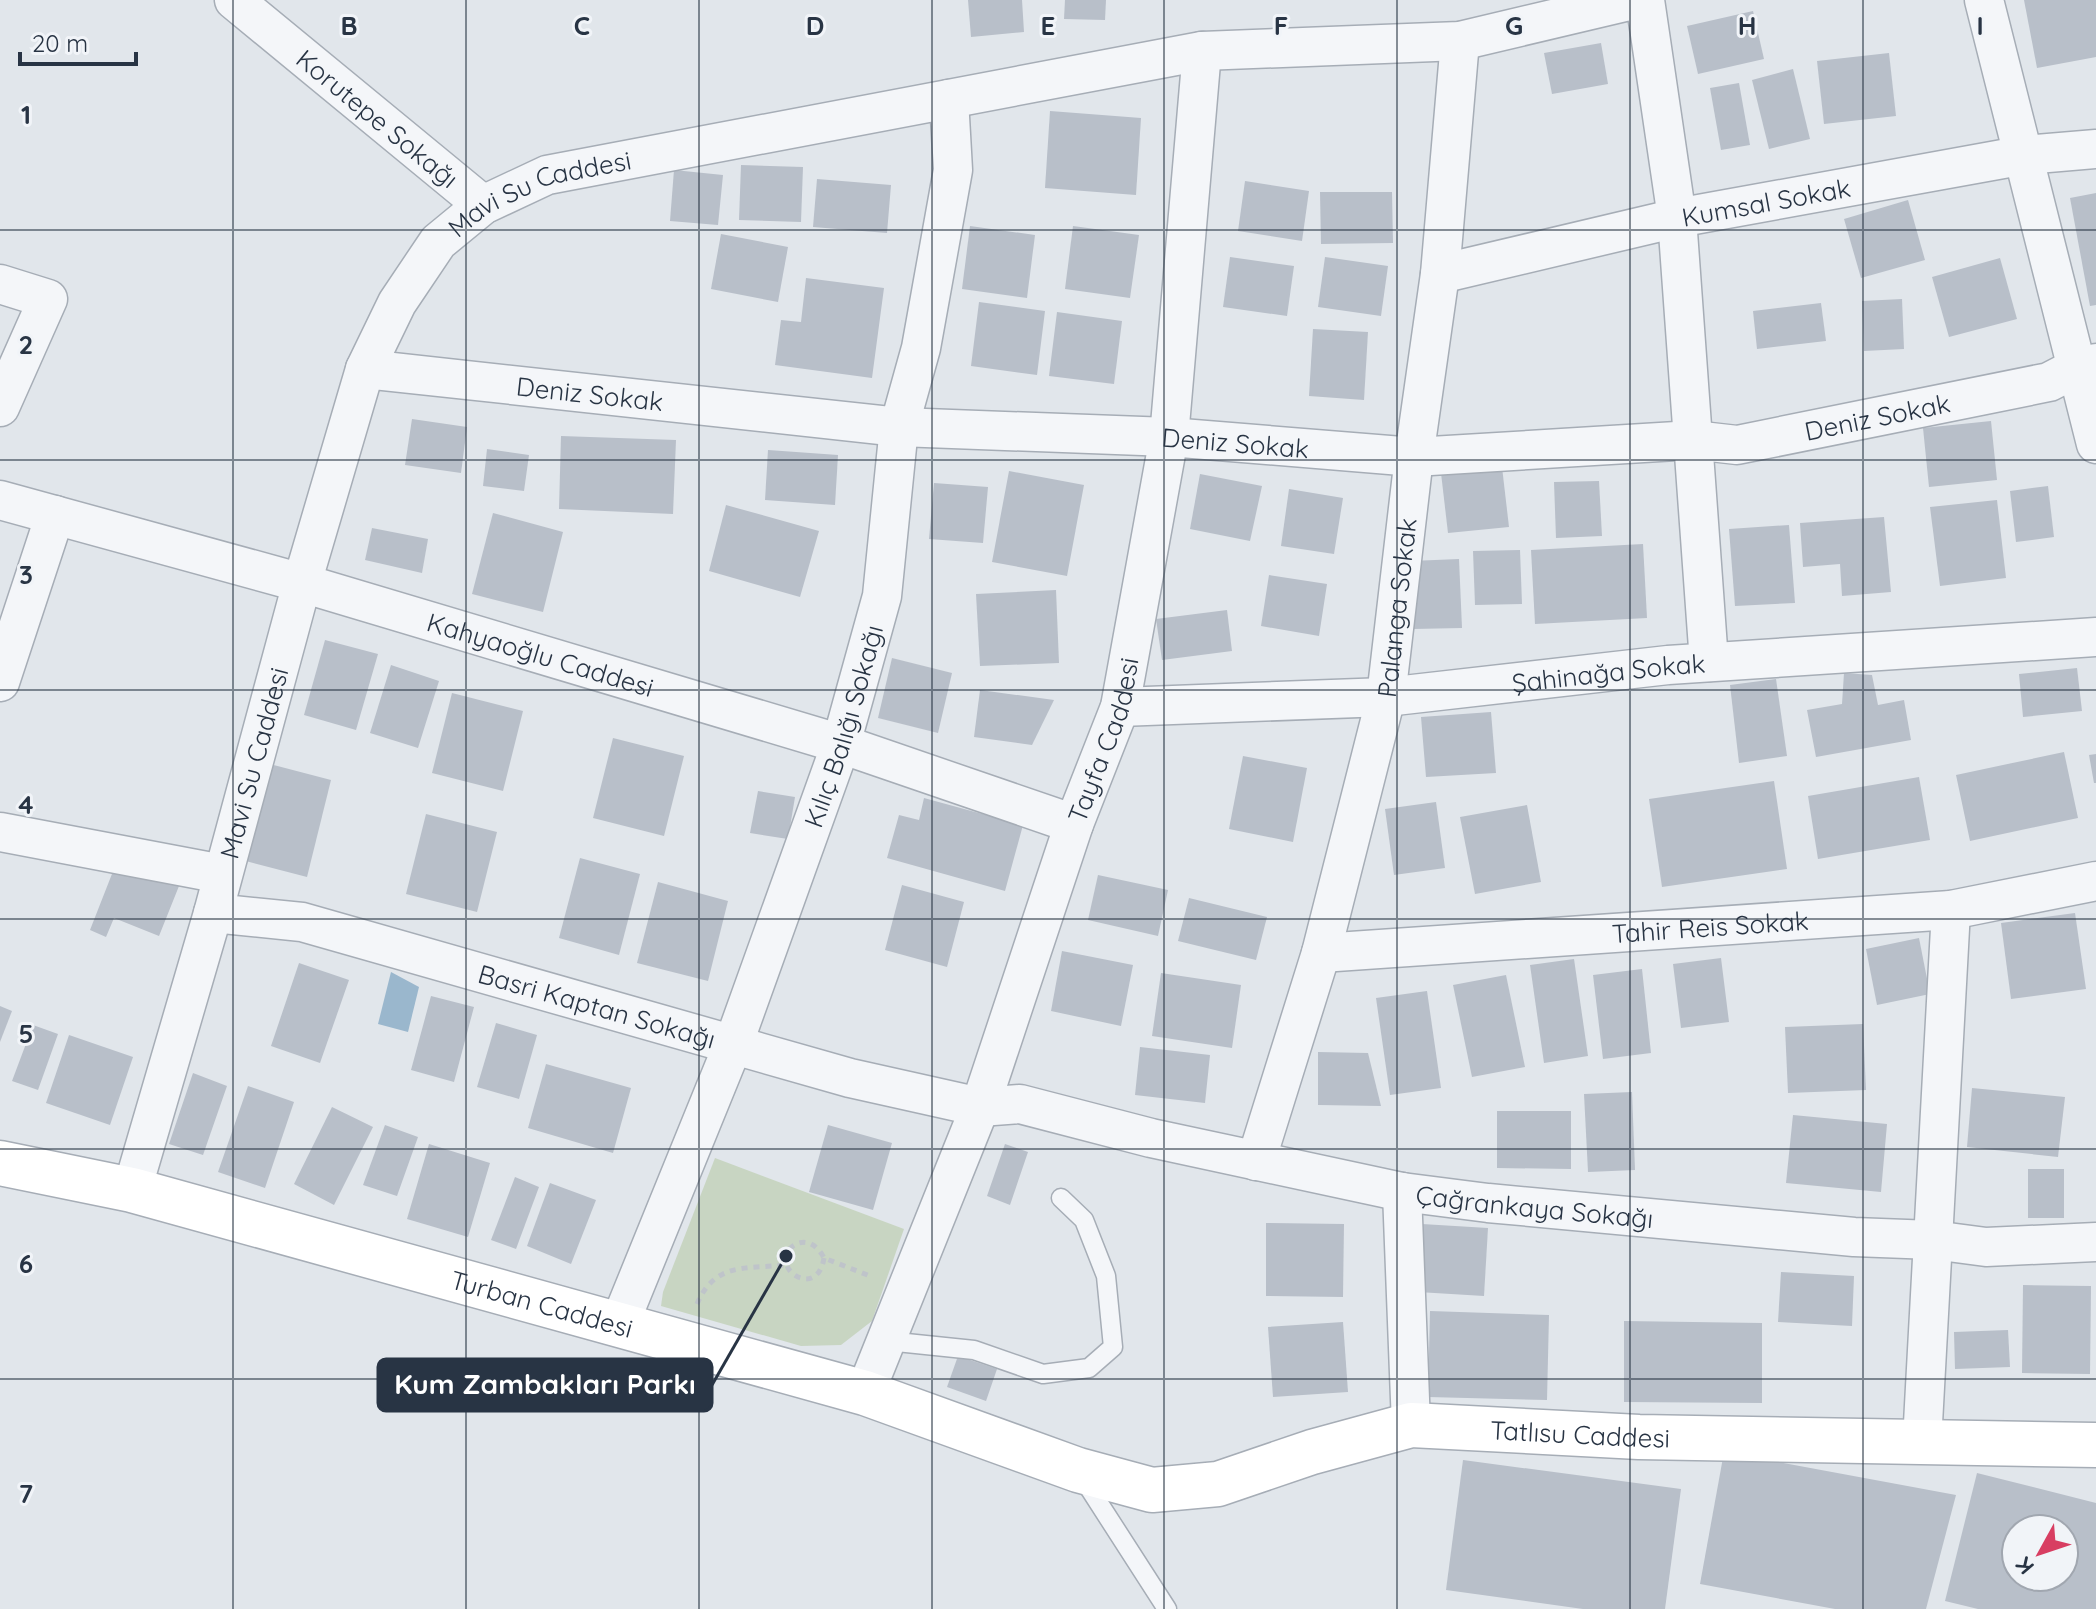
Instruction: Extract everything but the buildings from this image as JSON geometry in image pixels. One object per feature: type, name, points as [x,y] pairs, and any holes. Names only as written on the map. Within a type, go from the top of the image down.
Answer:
[{"type":"main road","name":"Turban Caddesi","points":[[0,1163],[132,1190],[865,1393],[1078,1470]]},
{"type":"main road","name":"Tatlısu Caddesi","points":[[1078,1470],[1152,1490],[1218,1484],[1312,1452],[1411,1425],[1639,1437],[2096,1445]]},
{"type":"street","name":"Korutepe Sokağı","points":[[234,0],[483,205]]},
{"type":"street","name":"Mavi Su Caddesi","points":[[132,1190],[365,369],[397,303],[438,242],[483,205],[547,175],[1202,51],[1460,41],[1633,0]]},
{"type":"street","points":[[1645,0],[1677,218],[1709,662]]},
{"type":"street","points":[[1984,0],[2025,155],[2087,365],[2096,444]]},
{"type":"street","name":"Palanga Sokak","points":[[1256,1161],[1321,953],[1386,697],[1414,457],[1440,274],[1460,41]]},
{"type":"street","name":"Tayfa Caddesi","points":[[865,1393],[980,1107],[1074,824],[1120,707],[1169,437],[1202,51]]},
{"type":"street","name":"Kılıç Balığı Sokağı","points":[[619,1325],[733,1045],[841,744],[882,596],[899,427],[921,348],[953,170],[949,99]]},
{"type":"street","name":"Kumsal Sokak","points":[[1440,274],[1677,218],[2025,155],[2096,149]]},
{"type":"street","points":[[0,284],[48,299],[0,407]]},
{"type":"street","name":"Deniz Sokak","points":[[365,369],[899,427],[1169,437],[1414,457],[1693,440],[1737,445],[2049,382],[2087,365]]},
{"type":"street","name":"Kahyaoğlu Caddesi","points":[[0,500],[302,583],[841,744],[1074,824]]},
{"type":"street","points":[[0,682],[13,600],[55,515]]},
{"type":"street","name":"Şahinağa Sokak","points":[[1120,707],[1386,697],[1709,662],[2096,637]]},
{"type":"street","points":[[0,832],[222,874]]},
{"type":"street","name":"Tahir Reis Sokak","points":[[1321,953],[1951,910],[2096,881]]},
{"type":"street","points":[[1922,1442],[1951,910]]},
{"type":"street","name":"Basri Kaptan Sokağı","points":[[213,913],[302,922],[850,1078],[980,1107]]},
{"type":"street","name":"Çağrankaya Sokağı","points":[[980,1107],[1020,1104],[1256,1161],[1402,1192],[1488,1203],[1986,1247],[2096,1242]]},
{"type":"street","points":[[1402,1192],[1411,1425]]},
{"type":"lane","points":[[887,1341],[974,1350],[1043,1374],[1089,1368],[1113,1347],[1106,1276],[1084,1220],[1061,1198]]},
{"type":"lane","points":[[1078,1470],[1167,1609]]},
{"type":"path","points":[[824,1258],[817,1275],[808,1279],[791,1273],[786,1265],[787,1253],[796,1244],[807,1242],[818,1247],[824,1258],[909,1290]]},
{"type":"path","points":[[687,1344],[692,1315],[704,1287],[723,1272],[786,1265]]},
{"type":"green space","points":[[715,1158],[904,1229],[872,1321],[841,1345],[801,1346],[661,1306],[663,1292]]},
{"type":"water","points":[[391,972],[419,987],[408,1032],[378,1024]]},
{"type":"place","name":"Kum Zambakları Parkı","points":[[786,1256]]}]
